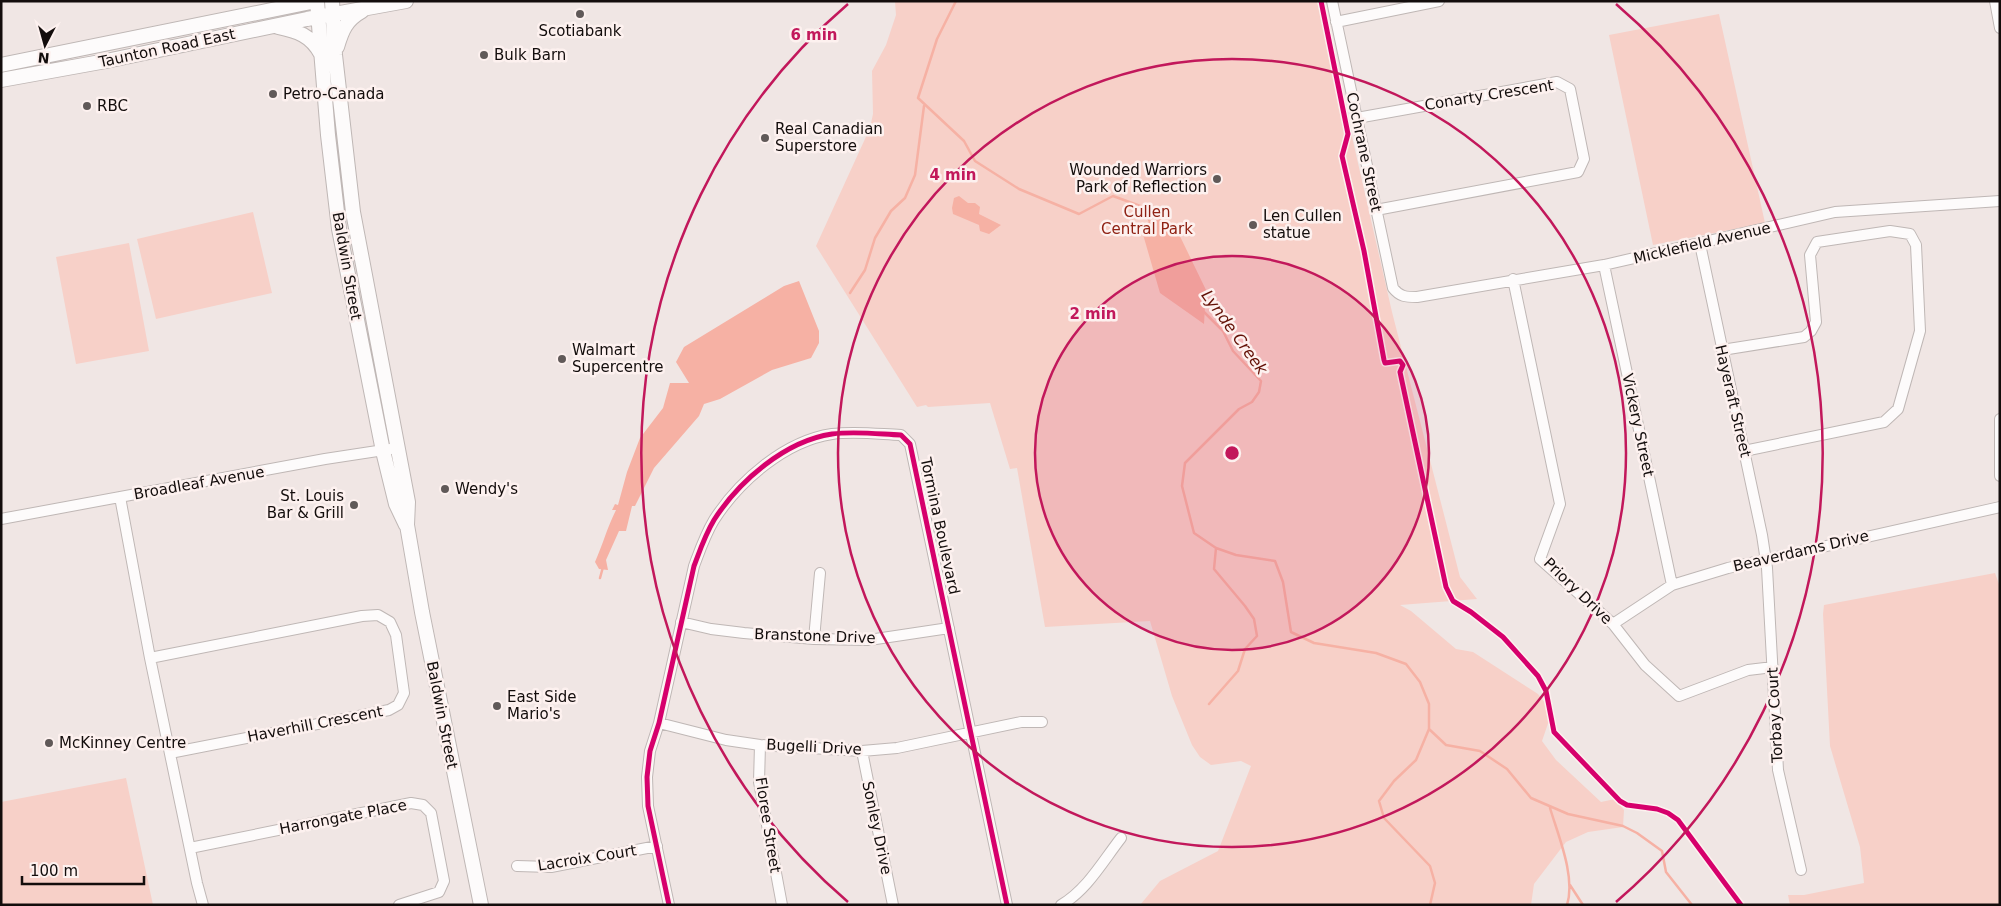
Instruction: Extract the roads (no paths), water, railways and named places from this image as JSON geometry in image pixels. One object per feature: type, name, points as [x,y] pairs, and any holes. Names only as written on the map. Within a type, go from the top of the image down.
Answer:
[{"type":"main road","name":"Taunton Road East","points":[[1,65],[287,5],[317,1]]},
{"type":"main road","name":"Baldwin Street","points":[[317,1],[318,17],[329,56],[357,240],[408,502],[407,525],[422,612],[481,905]]},
{"type":"main road","name":"Taunton Road East","points":[[1,80],[106,62],[318,17],[332,8],[368,8],[406,1]]},
{"type":"main road","name":"Baldwin Street","points":[[332,8],[328,135],[339,229],[383,451],[396,504],[407,525]]},
{"type":"main road","points":[[273,26],[303,34],[329,56],[350,18],[368,8]]},
{"type":"street","name":"Cochrane Street","points":[[1332,1],[1393,288],[1398,295],[1405,297]]},
{"type":"street","points":[[1336,22],[1439,1]]},
{"type":"street","points":[[1995,1],[2000,28]]},
{"type":"street","name":"Conarty Crescent","points":[[1357,118],[1557,82],[1570,89],[1572,98],[1584,159],[1578,172],[1376,210]]},
{"type":"street","name":"Micklefield Avenue","points":[[1405,297],[1417,297],[1513,279],[1604,265],[1835,212],[2000,201]]},
{"type":"street","points":[[1722,350],[1804,337],[1811,332],[1816,322],[1810,255],[1817,242],[1890,232],[1910,234],[1916,245],[1920,331],[1898,409],[1884,422],[1744,451]]},
{"type":"street","name":"Hayeraft Street","points":[[1700,244],[1755,498],[1766,558]]},
{"type":"street","name":"Vickery Street","points":[[1604,265],[1672,585]]},
{"type":"street","name":"Priory Drive","points":[[1513,279],[1560,504],[1540,559],[1613,624],[1645,665],[1679,696],[1748,670],[1773,666]]},
{"type":"street","points":[[2000,419],[2000,476]]},
{"type":"street","name":"Tormina Boulevard","points":[[669,905],[648,806],[647,777],[650,751],[659,723],[694,566],[702,542],[728,500],[750,479],[784,453],[807,441],[830,434],[851,432],[901,435],[910,444],[1007,905]]},
{"type":"street","name":"Broadleaf Avenue","points":[[1,518],[325,459],[397,448]]},
{"type":"street","points":[[120,497],[150,658],[203,905]]},
{"type":"street","name":"Beaverdams Drive","points":[[1613,624],[1672,585],[1728,568],[2000,507]]},
{"type":"street","name":"Torbay Court","points":[[1766,558],[1778,770],[1801,870]]},
{"type":"street","points":[[814,639],[820,573]]},
{"type":"street","name":"Haverhill Crescent","points":[[150,658],[362,616],[378,615],[390,622],[396,635],[404,693],[398,705],[389,710],[170,753]]},
{"type":"street","name":"Branstone Drive","points":[[681,622],[711,629],[814,639],[869,640],[949,628]]},
{"type":"street","name":"Bugelli Drive","points":[[659,723],[726,740],[862,751],[897,748],[1021,722],[1042,722]]},
{"type":"street","name":"Floree Street","points":[[760,744],[759,782],[782,905]]},
{"type":"street","name":"Sonley Drive","points":[[862,751],[893,905]]},
{"type":"street","name":"Harrongate Place","points":[[190,848],[411,803],[423,806],[431,813],[444,880],[439,892],[399,905]]},
{"type":"street","points":[[1061,905],[1072,898],[1088,881],[1121,838]]},
{"type":"street","name":"Lacroix Court","points":[[516,866],[551,867],[657,846]]},
{"type":"waterway","name":"Lynde Creek","points":[[956,1],[937,39],[918,98],[964,141],[975,161],[1019,189],[1079,214],[1113,196],[1143,207],[1151,224]]},
{"type":"waterway","points":[[850,293],[865,270],[875,238],[891,211],[905,198],[915,175],[924,106]]},
{"type":"waterway","name":"Lynde Creek","points":[[1204,312],[1223,331],[1233,351],[1261,381],[1259,392],[1252,402],[1239,409],[1185,463],[1182,486],[1194,533],[1216,548],[1236,555],[1275,561],[1283,582],[1291,632],[1314,643],[1376,653],[1406,664],[1420,682],[1429,704],[1429,729],[1416,760],[1394,781],[1379,801],[1384,818],[1430,866],[1435,883],[1430,905]]},
{"type":"waterway","points":[[1209,704],[1238,671],[1245,649],[1257,636],[1254,619],[1214,569],[1216,548]]},
{"type":"waterway","points":[[600,578],[603,567]]},
{"type":"waterway","points":[[1429,729],[1446,745],[1480,751],[1507,769],[1531,798],[1568,814],[1623,826],[1637,833],[1662,851],[1666,872],[1692,905]]},
{"type":"waterway","points":[[1550,808],[1568,869],[1569,894],[1567,905]]},
{"type":"waterway","points":[[1570,885],[1583,905]]},
{"type":"place","name":"Scotiabank","points":[[580,14]]},
{"type":"place","name":"Bulk Barn","points":[[484,55]]},
{"type":"place","name":"Petro-Canada","points":[[273,94]]},
{"type":"place","name":"RBC","points":[[87,106]]},
{"type":"place","name":"Real Canadian Superstore","points":[[765,138]]},
{"type":"place","name":"Wounded Warriors Park of Reflection","points":[[1217,179]]},
{"type":"place","name":"Len Cullen statue","points":[[1253,225]]},
{"type":"place","name":"Walmart Supercentre","points":[[562,359]]},
{"type":"place","name":"Wendy's","points":[[445,489]]},
{"type":"place","name":"St. Louis Bar & Grill","points":[[354,505]]},
{"type":"place","name":"East Side Mario's","points":[[497,706]]},
{"type":"place","name":"McKinney Centre","points":[[49,743]]},
{"type":"park label","name":"Cullen Central Park","points":[[1147,220]]}]
